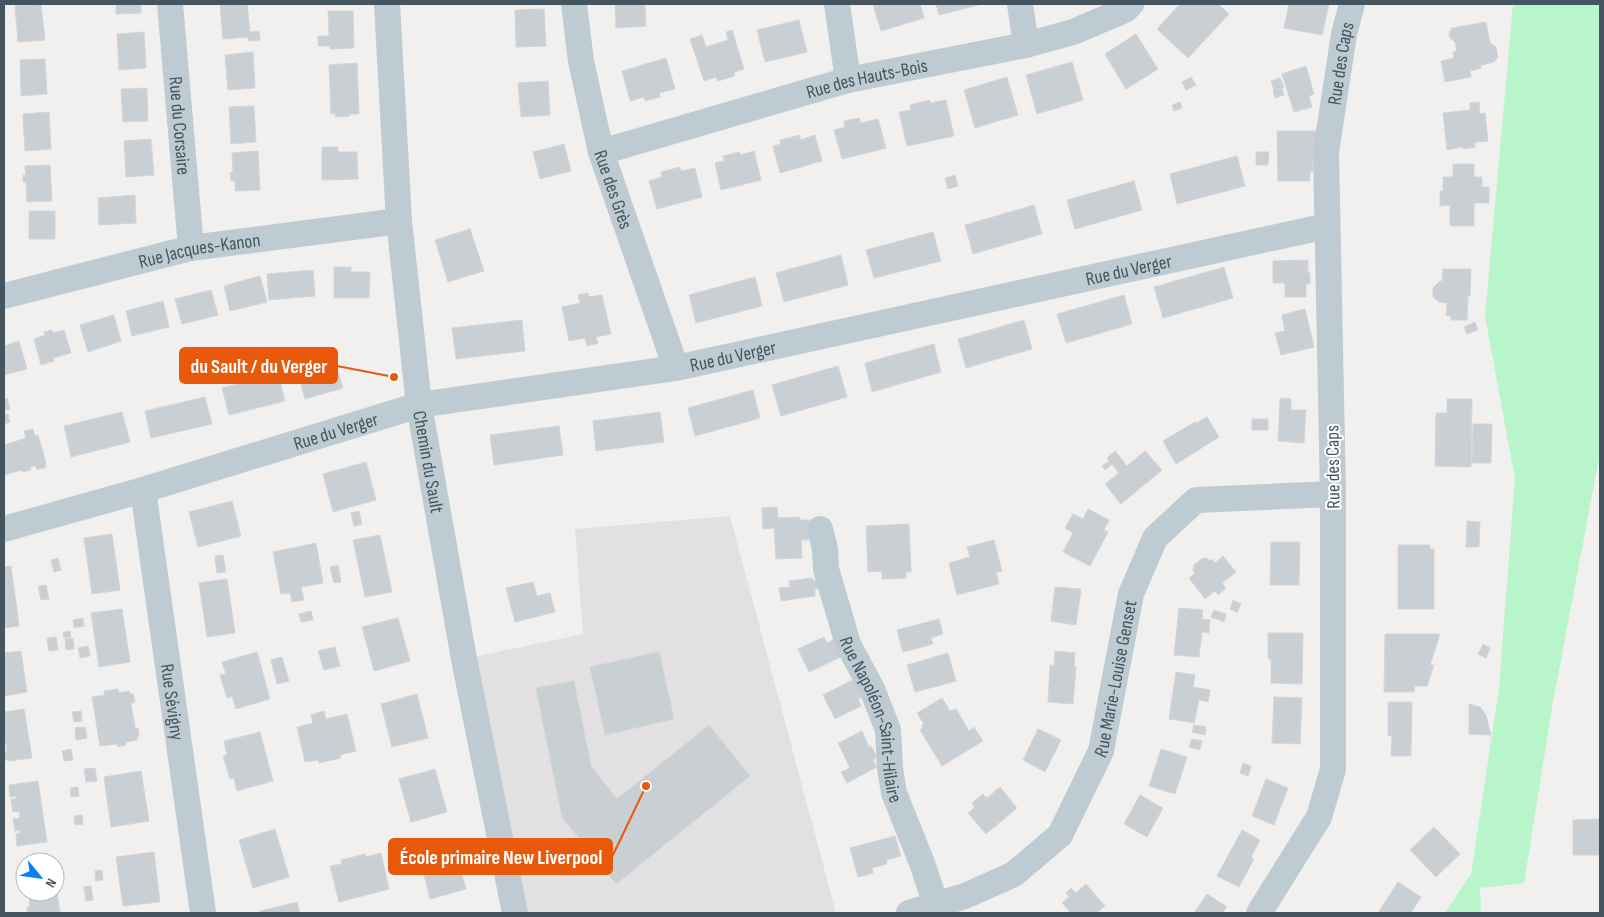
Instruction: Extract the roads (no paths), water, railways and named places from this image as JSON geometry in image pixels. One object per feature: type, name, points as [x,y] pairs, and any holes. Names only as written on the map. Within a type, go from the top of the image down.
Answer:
[{"type":"street","name":"Rue du Corsaire","points":[[170,4],[190,248]]},
{"type":"street","name":"Chemin du Sault","points":[[387,4],[399,221],[419,404],[464,659],[515,913]]},
{"type":"street","name":"Rue des Grès","points":[[574,4],[581,61],[601,152],[676,368]]},
{"type":"street","points":[[837,4],[848,80]]},
{"type":"street","points":[[1020,4],[1026,45]]},
{"type":"street","name":"Rue des Hauts-Bois","points":[[601,152],[848,80],[1026,45],[1073,32],[1125,10],[1131,4]]},
{"type":"street","name":"Rue des Caps","points":[[1259,913],[1319,817],[1333,770],[1333,494],[1326,152],[1344,34],[1352,4]]},
{"type":"street","name":"Rue Jacques-Kanon","points":[[4,296],[190,248],[399,221]]},
{"type":"street","name":"Rue du Verger","points":[[4,529],[143,490],[419,404],[676,368],[1327,226]]},
{"type":"street","name":"Rue Sévigny","points":[[143,490],[204,913]]},
{"type":"street","name":"Rue Marie-Louise Genset","points":[[909,913],[936,905],[967,905],[1014,874],[1060,835],[1101,751],[1131,594],[1155,538],[1196,500],[1333,494]]},
{"type":"street","name":"Rue Napoléon-Saint-Hilaire","points":[[820,529],[825,549],[826,569],[848,644],[872,689],[888,730],[890,768],[894,793],[922,863],[936,905]]},
{"type":"place","name":"du Sault / du Verger","points":[[394,377]]},
{"type":"place","name":"École primaire New Liverpool","points":[[646,786]]}]
